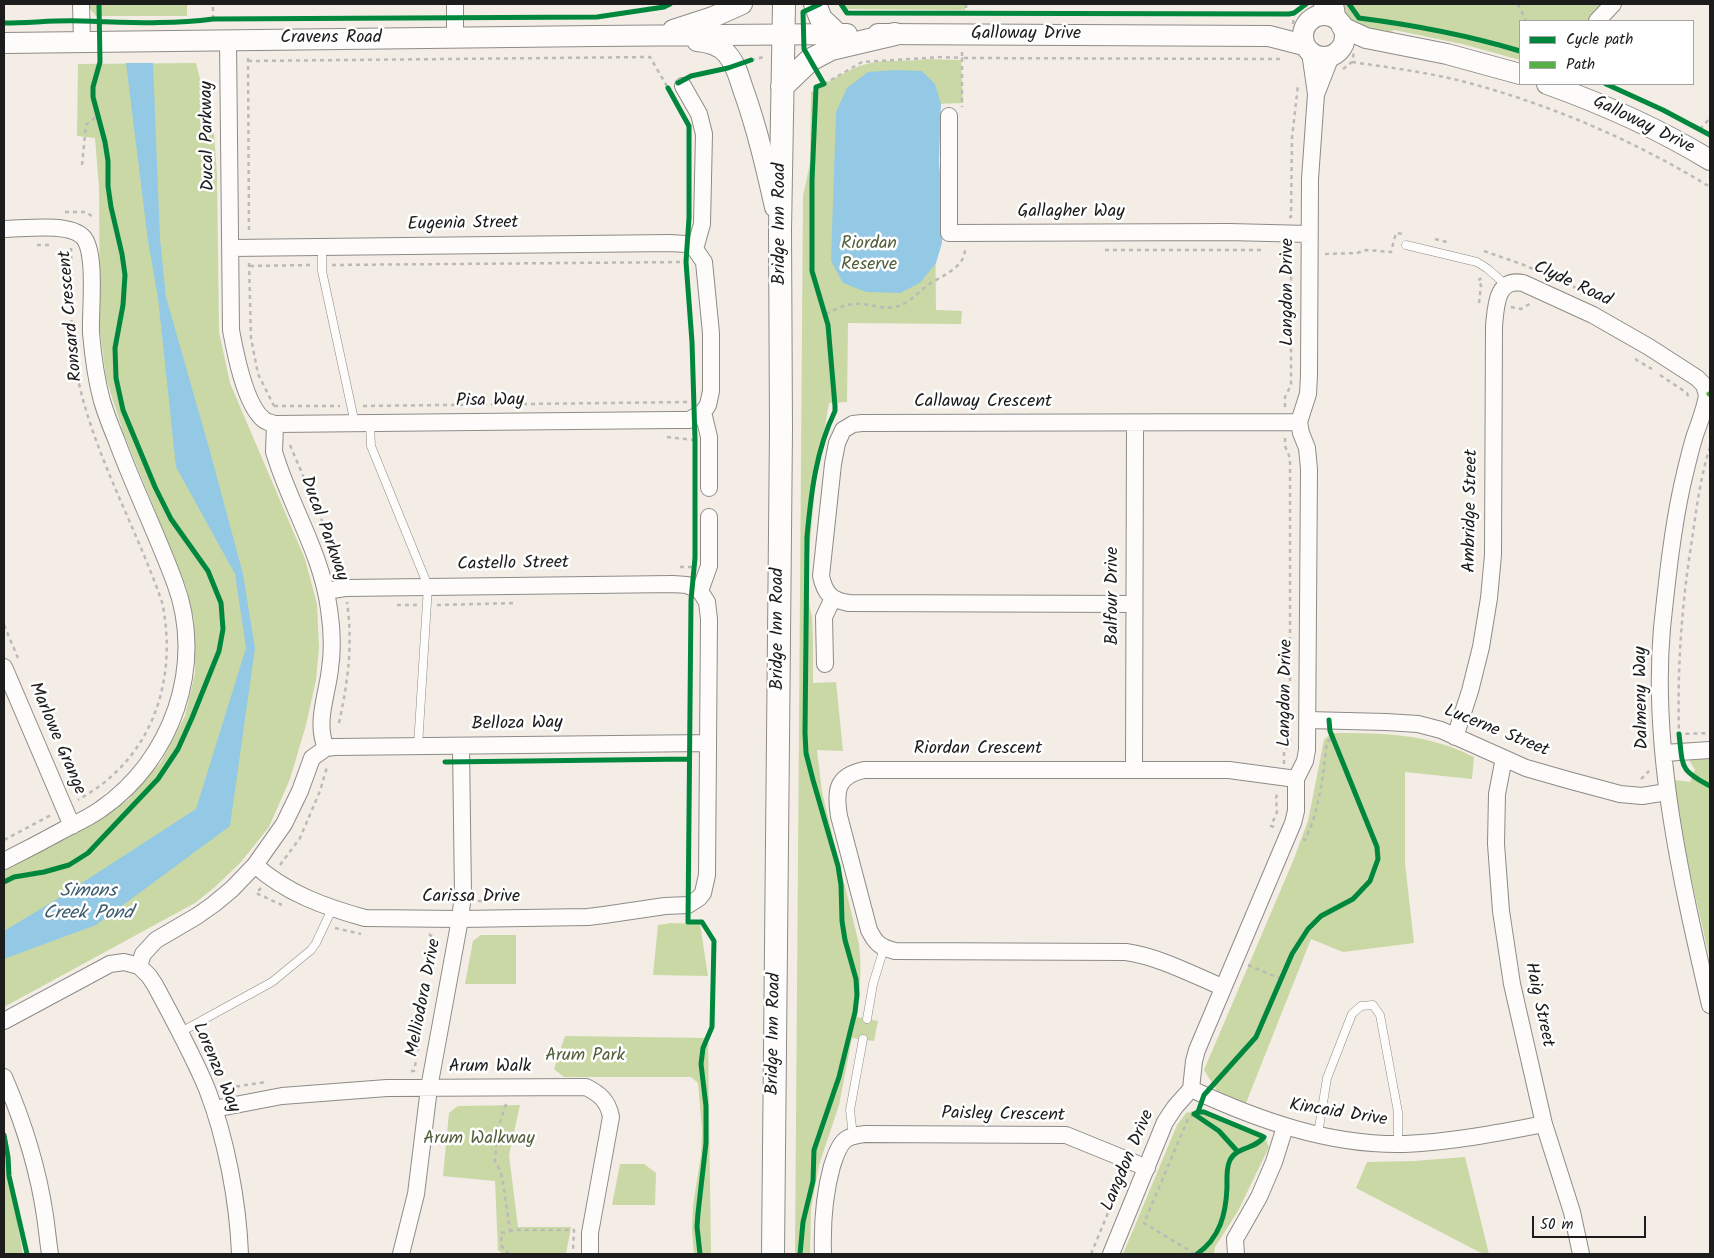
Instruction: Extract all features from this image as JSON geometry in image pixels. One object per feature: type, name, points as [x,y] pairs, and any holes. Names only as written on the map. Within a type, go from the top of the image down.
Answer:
[{"type":"main road","name":"Bridge Inn Road","points":[[773,1254],[780,460],[780,230],[784,4]]},
{"type":"main road","points":[[815,4],[821,19],[837,34]]},
{"type":"main road","points":[[782,87],[810,60],[831,49],[895,34]]},
{"type":"street","points":[[81,4],[82,42]]},
{"type":"street","points":[[455,4],[455,38]]},
{"type":"street","name":"Cravens Road","points":[[657,36],[713,17],[742,4]]},
{"type":"street","points":[[1598,20],[1613,4]]},
{"type":"street","points":[[1389,43],[1367,44],[1341,56],[1323,57],[1307,48],[1303,33],[1313,12],[1338,17],[1366,38],[1447,54],[1519,74]]},
{"type":"street","name":"Galloway Drive","points":[[1269,36],[1313,12]]},
{"type":"street","points":[[1338,17],[1344,38],[1341,56]]},
{"type":"street","name":"Cravens Road","points":[[4,43],[782,35]]},
{"type":"street","name":"Galloway Drive","points":[[782,35],[1269,36],[1307,48]]},
{"type":"street","name":"Cravens Road","points":[[657,36],[707,42],[721,47],[743,63],[752,114],[780,230]]},
{"type":"street","name":"Ducal Parkway","points":[[228,41],[231,330],[240,374],[258,413],[265,420],[275,424],[274,452],[316,559],[326,591],[332,646],[328,690],[321,720],[322,738],[326,748]]},
{"type":"street","name":"Langdon Drive","points":[[1111,1254],[1165,1122],[1175,1107],[1198,1092],[1194,1061],[1197,1050],[1293,822],[1296,800],[1294,788],[1306,756],[1308,720],[1309,469],[1307,448],[1299,422],[1309,386],[1311,147],[1316,94],[1307,48]]},
{"type":"street","name":"Langdon Drive","points":[[1316,94],[1341,56]]},
{"type":"street","name":"Galloway Drive","points":[[1552,85],[1606,107],[1709,156]]},
{"type":"street","points":[[674,90],[699,114],[704,134],[702,224],[689,252],[704,262],[711,333],[711,390],[708,405],[697,411],[709,437],[709,488]]},
{"type":"street","name":"Gallagher Way","points":[[956,115],[949,233],[1229,232],[1309,234]]},
{"type":"street","points":[[4,229],[64,228],[74,231],[77,240]]},
{"type":"street","name":"Ronsard Crescent","points":[[4,861],[100,810],[135,779],[156,753],[171,724],[180,696],[185,669],[186,645],[183,610],[176,584],[102,403],[91,331],[90,254],[88,243],[77,240]]},
{"type":"street","name":"Eugenia Street","points":[[230,248],[670,243],[689,252]]},
{"type":"street","name":"Clyde Road","points":[[1506,285],[1517,282],[1523,283],[1593,315],[1649,347],[1697,378],[1709,394]]},
{"type":"street","name":"Ambridge Street","points":[[1455,737],[1470,691],[1481,647],[1491,580],[1493,555],[1494,326],[1496,306],[1501,290],[1506,285]]},
{"type":"street","name":"Dalmeny Way","points":[[1709,394],[1682,487],[1662,630],[1661,698],[1667,792],[1683,879],[1710,1005]]},
{"type":"street","name":"Pisa Way","points":[[275,424],[673,420],[697,411]]},
{"type":"street","name":"Callaway Crescent","points":[[833,598],[824,588],[821,576],[832,473],[837,443],[843,430],[854,424],[1299,422]]},
{"type":"street","name":"Balfour Drive","points":[[1134,770],[1135,423]]},
{"type":"street","points":[[708,743],[709,619],[707,602],[697,589],[709,566],[709,517]]},
{"type":"street","name":"Castello Street","points":[[326,591],[344,588],[428,586],[673,584],[697,589]]},
{"type":"street","points":[[825,664],[824,617],[833,598],[838,601],[849,602],[1134,604]]},
{"type":"street","name":"Marlowe Grange","points":[[4,667],[63,809],[72,826]]},
{"type":"street","name":"Lucerne Street","points":[[1308,720],[1418,724],[1441,730],[1526,768],[1620,794],[1642,796],[1667,792]]},
{"type":"street","name":"Belloza Way","points":[[326,748],[334,746],[708,743]]},
{"type":"street","name":"Carissa Drive","points":[[255,865],[283,887],[332,909],[365,918],[588,917],[665,906],[688,905],[699,898],[706,886],[708,743]]},
{"type":"street","name":"Melliodora Drive","points":[[401,1254],[416,1194],[429,1088],[460,919],[462,895],[461,746]]},
{"type":"street","points":[[4,1021],[110,964],[124,962],[139,966],[143,954],[156,940],[197,916],[232,889],[255,865],[284,824],[300,791],[312,758],[326,748]]},
{"type":"street","points":[[1664,753],[1710,750]]},
{"type":"street","name":"Haig Street","points":[[1504,758],[1497,794],[1496,828],[1501,911],[1512,984],[1544,1124],[1572,1212],[1581,1254]]},
{"type":"street","name":"Riordan Crescent","points":[[884,948],[875,942],[869,930],[839,816],[838,790],[842,779],[853,772],[864,770],[1229,770],[1296,779]]},
{"type":"street","points":[[884,948],[895,951],[1126,952],[1156,959],[1222,987]]},
{"type":"street","name":"Lorenzo Way","points":[[139,966],[155,985],[206,1086],[214,1109],[228,1169],[240,1254]]},
{"type":"street","points":[[4,1076],[22,1122],[34,1164],[46,1216],[50,1254]]},
{"type":"street","name":"Arum Walk","points":[[214,1109],[282,1096],[387,1088],[586,1087],[601,1096],[606,1102],[611,1117],[590,1233],[590,1254]]},
{"type":"street","name":"Kincaid Drive","points":[[1198,1092],[1239,1111],[1285,1127],[1343,1139],[1398,1144],[1439,1142],[1489,1135],[1544,1124]]},
{"type":"street","points":[[1236,1254],[1234,1239],[1259,1197],[1274,1162],[1285,1127]]},
{"type":"street","name":"Paisley Crescent","points":[[853,1136],[865,1134],[1066,1135],[1147,1168]]},
{"type":"street","points":[[823,1254],[823,1210],[829,1177],[836,1153],[843,1142],[853,1136]]},
{"type":"lane","name":"Clyde Road","points":[[1406,245],[1477,262],[1506,285]]},
{"type":"lane","points":[[322,247],[321,265],[350,406],[362,424],[428,586],[418,746]]},
{"type":"lane","points":[[179,1033],[272,982],[311,950],[332,909]]},
{"type":"lane","points":[[867,1019],[873,984],[884,948]]},
{"type":"lane","points":[[1318,1134],[1328,1078],[1352,1014],[1361,1006],[1373,1005],[1380,1015],[1398,1112],[1398,1144]]},
{"type":"lane","points":[[853,1136],[850,1110],[863,1040]]},
{"type":"path","points":[[213,4],[213,20]]},
{"type":"path","points":[[966,4],[964,13],[976,13]]},
{"type":"path","points":[[1518,4],[1526,20]]},
{"type":"path","points":[[1289,14],[1313,12]]},
{"type":"path","points":[[204,20],[221,19]]},
{"type":"path","points":[[248,61],[650,56],[674,90]]},
{"type":"path","points":[[1341,56],[1471,84],[1549,109],[1647,151],[1710,187]]},
{"type":"path","points":[[816,87],[862,62],[942,58],[1190,58]]},
{"type":"path","points":[[956,115],[962,58]]},
{"type":"path","points":[[810,60],[824,84]]},
{"type":"path","points":[[1282,218],[1291,217],[1292,138],[1299,77]]},
{"type":"path","points":[[95,107],[100,125]]},
{"type":"path","points":[[82,165],[86,125],[97,116]]},
{"type":"path","points":[[1700,129],[1710,118]]},
{"type":"path","points":[[824,308],[826,317],[836,309],[854,304],[893,307],[907,302],[950,272],[959,263],[965,254],[966,233]]},
{"type":"path","points":[[4,840],[63,809],[100,786],[116,772],[130,757],[144,736],[162,694],[167,667],[168,642],[162,602],[96,443],[76,368],[73,342],[77,240]]},
{"type":"path","points":[[33,245],[52,245]]},
{"type":"path","points":[[1103,250],[1271,250]]},
{"type":"path","points":[[1291,254],[1357,253],[1366,250],[1391,252]]},
{"type":"path","points":[[249,266],[689,252],[686,271]]},
{"type":"path","points":[[1479,310],[1481,285],[1478,281],[1499,255]]},
{"type":"path","points":[[1496,306],[1521,309],[1531,303]]},
{"type":"path","points":[[1629,355],[1687,393],[1690,405]]},
{"type":"path","points":[[274,406],[697,411],[695,450]]},
{"type":"path","points":[[1681,752],[1679,734],[1679,669],[1683,602],[1699,492],[1710,448]]},
{"type":"path","points":[[695,558],[697,589]]},
{"type":"path","points":[[1329,720],[1334,743]]},
{"type":"path","points":[[1679,734],[1710,733]]},
{"type":"path","points":[[1632,778],[1642,779],[1649,772],[1648,763]]},
{"type":"path","points":[[279,866],[286,870]]},
{"type":"path","points":[[479,895],[479,902],[498,901]]},
{"type":"path","points":[[438,952],[440,943],[456,947]]},
{"type":"path","points":[[1234,959],[1281,979]]},
{"type":"path","points":[[1278,988],[1285,971]]},
{"type":"path","points":[[407,1071],[414,1071],[420,1043]]},
{"type":"path","points":[[222,1080],[226,1088],[270,1081]]},
{"type":"path","points":[[1198,1092],[1198,1112],[1196,1116],[1188,1119],[1144,1223],[1198,1253]]},
{"type":"path","points":[[499,1104],[507,1104],[499,1123],[495,1156],[504,1189],[510,1230]]},
{"type":"path","points":[[509,1254],[502,1247],[501,1234],[510,1230],[574,1230]]},
{"type":"green space","points":[[90,4],[187,4],[187,16],[96,16],[90,9]]},
{"type":"green space","points":[[844,4],[965,4],[965,10],[847,9]]},
{"type":"green space","points":[[1344,4],[1604,4],[1589,20],[1519,20],[1519,60],[1462,44],[1394,30],[1387,35],[1373,32],[1353,22]]},
{"type":"green space","name":"Riordan Reserve","points":[[926,59],[961,60],[963,103],[934,104],[936,310],[962,311],[961,324],[848,323],[847,402],[829,403],[815,487],[809,555],[813,683],[836,682],[843,751],[817,750],[822,792],[859,944],[860,981],[857,1017],[878,1021],[874,1041],[852,1038],[839,1105],[819,1165],[811,1209],[810,1254],[795,1254],[803,196],[810,163],[811,92],[844,73],[863,65],[878,62]]},
{"type":"green space","points":[[196,63],[214,133],[217,175],[219,332],[230,383],[305,559],[317,604],[319,648],[316,680],[306,725],[290,779],[269,827],[241,862],[195,903],[4,1007],[4,870],[89,826],[128,800],[161,762],[185,716],[195,673],[194,620],[186,586],[123,432],[106,378],[100,331],[99,188],[95,138],[77,136],[78,64]]},
{"type":"green space","points":[[1331,733],[1386,734],[1439,743],[1474,757],[1472,779],[1405,772],[1405,863],[1414,943],[1343,952],[1311,939],[1246,1103],[1217,1091],[1204,1070],[1293,861],[1308,821],[1324,740]]},
{"type":"green space","points":[[1710,757],[1710,960],[1681,834],[1675,780],[1690,782],[1695,770],[1688,758]]},
{"type":"green space","points":[[671,923],[700,924],[708,976],[653,975],[658,925]]},
{"type":"green space","points":[[481,935],[516,935],[516,984],[465,984],[473,941]]},
{"type":"green space","name":"Arum Park","points":[[565,1036],[708,1038],[711,1254],[694,1254],[692,1230],[693,1205],[701,1155],[702,1130],[698,1083],[691,1077],[564,1077],[554,1069]]},
{"type":"green space","name":"Arum Walkway","points":[[520,1105],[509,1155],[518,1227],[571,1227],[566,1254],[503,1254],[498,1250],[495,1181],[443,1176],[449,1113],[458,1106]]},
{"type":"green space","points":[[1201,1109],[1263,1133],[1269,1147],[1238,1211],[1215,1247],[1214,1254],[1123,1254],[1177,1125],[1186,1113]]},
{"type":"green space","points":[[4,1151],[6,1158],[23,1254],[4,1254]]},
{"type":"green space","points":[[1465,1157],[1489,1254],[1483,1254],[1356,1188],[1367,1162]]},
{"type":"green space","points":[[620,1164],[644,1164],[656,1173],[655,1205],[612,1205]]},
{"type":"water","name":"Simons Creek Pond","points":[[126,63],[153,63],[160,239],[166,297],[243,574],[255,648],[230,826],[96,925],[4,959],[4,931],[196,809],[246,648],[235,574],[176,467],[158,298],[148,241]]},
{"type":"water","points":[[922,71],[935,84],[941,104],[939,162],[942,198],[942,243],[936,263],[920,283],[900,293],[866,292],[843,283],[831,261],[836,112],[847,88],[868,72]]},
{"type":"cycle path","points":[[4,882],[14,877],[44,872],[69,865],[88,853],[158,779],[178,749],[192,718],[219,651],[223,629],[221,603],[208,571],[171,519],[155,487],[123,410],[116,378],[115,348],[123,305],[125,275],[111,207],[105,142],[93,97],[93,87],[100,62],[99,4]]},
{"type":"cycle path","points":[[4,23],[71,21],[164,23],[213,19],[597,17],[664,7],[670,4]]},
{"type":"cycle path","points":[[800,1254],[803,1222],[813,1181],[814,1150],[839,1077],[855,1012],[857,995],[856,979],[845,940],[842,921],[841,885],[838,866],[806,753],[805,733],[807,537],[819,456],[835,411],[828,325],[812,271],[812,181],[816,87],[824,84],[804,49],[803,12],[820,4]]},
{"type":"cycle path","points":[[841,4],[847,13],[1289,14],[1294,13],[1306,4]]},
{"type":"cycle path","points":[[1349,4],[1359,18],[1440,31],[1519,51]]},
{"type":"cycle path","points":[[678,83],[691,76],[728,68],[751,60]]},
{"type":"cycle path","points":[[1608,85],[1663,110],[1710,135]]},
{"type":"cycle path","points":[[668,88],[689,126],[689,218],[686,262],[692,342],[695,440],[695,558],[691,600],[688,922],[702,922],[714,941],[712,1027],[703,1048],[701,1064],[706,1106],[706,1143],[697,1227],[700,1254]]},
{"type":"cycle path","points":[[1238,1152],[1219,1131],[1194,1114],[1198,1112],[1204,1095],[1256,1037],[1292,954],[1308,929],[1321,916],[1353,899],[1370,881],[1378,859],[1377,847],[1330,731],[1329,720]]},
{"type":"cycle path","points":[[1679,734],[1684,766],[1693,776],[1710,786]]},
{"type":"cycle path","points":[[445,762],[689,759]]},
{"type":"cycle path","points":[[1197,1254],[1211,1241],[1220,1225],[1225,1207],[1227,1170],[1230,1160],[1237,1153],[1256,1144],[1264,1137],[1204,1112],[1198,1112]]},
{"type":"cycle path","points":[[4,1135],[9,1176],[27,1254]]}]
